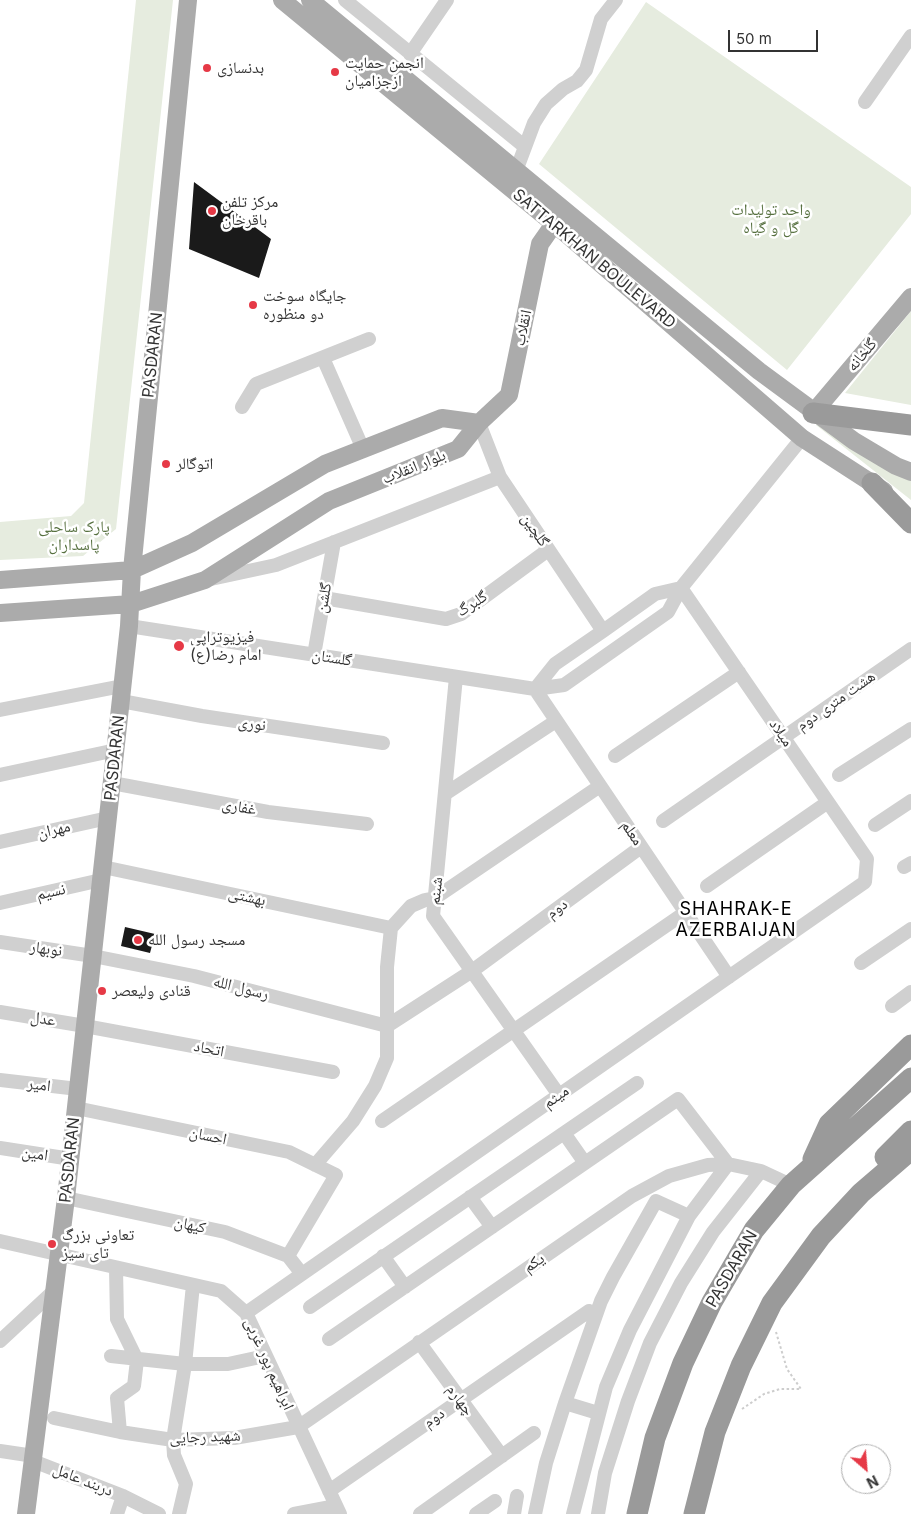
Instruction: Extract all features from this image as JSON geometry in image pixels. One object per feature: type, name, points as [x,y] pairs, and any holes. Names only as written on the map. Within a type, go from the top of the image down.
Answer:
[{"type":"highway","points":[[813,413],[911,425]]},
{"type":"highway","points":[[872,482],[911,523]]},
{"type":"highway","points":[[809,1168],[829,1124],[911,1045]]},
{"type":"highway","name":"PASDARAN","points":[[637,1514],[655,1438],[683,1363],[712,1302],[754,1230],[790,1185],[911,1078]]},
{"type":"highway","points":[[809,1168],[911,1097]]},
{"type":"highway","points":[[846,1209],[881,1161],[911,1131]]},
{"type":"highway","points":[[694,1514],[700,1483],[715,1432],[741,1366],[772,1303],[821,1236],[861,1193],[911,1150]]},
{"type":"main road","name":"PASDARAN","points":[[26,1514],[71,1159],[122,694],[131,604],[132,570],[188,0]]},
{"type":"main road","name":"SATTARKHAN BOULEVARD","points":[[282,0],[554,224],[802,438],[911,509]]},
{"type":"main road","name":"SATTARKHAN BOULEVARD","points":[[310,0],[758,371],[813,413],[854,441],[911,472]]},
{"type":"main road","name":"انقلاب","points":[[479,423],[509,394],[540,244],[554,224]]},
{"type":"main road","name":"گلخانه","points":[[813,413],[911,297]]},
{"type":"main road","points":[[0,580],[132,570],[192,543],[325,464],[442,418],[479,423]]},
{"type":"main road","name":"بلوار انقلاب","points":[[0,613],[131,604],[205,580],[329,501],[458,450],[479,423]]},
{"type":"street","points":[[345,0],[524,146]]},
{"type":"street","points":[[410,54],[447,0]]},
{"type":"street","points":[[516,171],[534,123],[546,104],[563,89],[576,81],[586,70],[601,18],[616,0]]},
{"type":"street","points":[[866,102],[911,36]]},
{"type":"street","points":[[242,407],[256,384],[369,340]]},
{"type":"street","points":[[323,358],[363,449]]},
{"type":"street","name":"گلچین","points":[[479,423],[500,477],[603,630]]},
{"type":"street","name":"گلستان","points":[[129,626],[535,689],[564,685],[668,612],[681,588],[802,438]]},
{"type":"street","points":[[205,580],[276,565],[500,477]]},
{"type":"street","name":"گلشن","points":[[314,655],[334,542]]},
{"type":"street","name":"گلبرگ","points":[[324,598],[446,619],[461,614],[548,550]]},
{"type":"street","points":[[535,689],[555,664],[655,594],[681,588]]},
{"type":"street","name":"میلاد","points":[[681,588],[867,860],[865,882]]},
{"type":"street","name":"هشت متری دوم","points":[[663,821],[911,649]]},
{"type":"street","points":[[615,756],[738,672]]},
{"type":"street","name":"شبنم","points":[[456,677],[433,916],[559,1095]]},
{"type":"street","name":"معلم","points":[[535,689],[729,977]]},
{"type":"street","points":[[0,710],[122,694]]},
{"type":"street","name":"نوری","points":[[122,694],[202,716],[383,744]]},
{"type":"street","points":[[445,794],[556,720]]},
{"type":"street","points":[[839,775],[911,729]]},
{"type":"street","points":[[0,775],[116,750]]},
{"type":"street","name":"غفاری","points":[[112,783],[268,812],[366,824]]},
{"type":"street","points":[[315,1165],[353,1121],[375,1086],[387,1058],[386,967],[390,928],[410,906],[435,898],[600,786]]},
{"type":"street","points":[[875,825],[911,801]]},
{"type":"street","points":[[707,886],[828,802]]},
{"type":"street","name":"مهران","points":[[0,842],[108,818]]},
{"type":"street","name":"دوم","points":[[387,1026],[472,971],[642,847]]},
{"type":"street","name":"نسیم","points":[[0,903],[102,873]]},
{"type":"street","name":"بهشتی","points":[[102,873],[390,928]]},
{"type":"street","name":"میثم","points":[[246,1313],[865,882]]},
{"type":"street","points":[[382,1121],[686,912]]},
{"type":"street","points":[[861,963],[911,929]]},
{"type":"street","name":"نوبهار","points":[[0,942],[93,956]]},
{"type":"street","name":"رسول الله","points":[[93,956],[194,976],[387,1026]]},
{"type":"street","points":[[892,1006],[911,992]]},
{"type":"street","name":"عدل","points":[[0,1012],[85,1026]]},
{"type":"street","name":"اتحاد","points":[[85,1026],[333,1072]]},
{"type":"street","name":"امیر","points":[[0,1080],[78,1090]]},
{"type":"street","points":[[310,1307],[637,1083]]},
{"type":"street","points":[[329,1339],[678,1099],[728,1164],[689,1216],[630,1330],[606,1387],[573,1514]]},
{"type":"street","name":"احسان","points":[[76,1108],[289,1152],[336,1175],[288,1256]]},
{"type":"street","points":[[564,1133],[585,1163]]},
{"type":"street","name":"امین","points":[[0,1148],[71,1159]]},
{"type":"street","name":"یکم","points":[[298,1427],[632,1196],[669,1176],[708,1165],[728,1164],[761,1171],[790,1185]]},
{"type":"street","points":[[598,1514],[606,1473],[628,1401],[650,1343],[681,1283],[713,1232],[761,1171]]},
{"type":"street","points":[[470,1197],[492,1227]]},
{"type":"street","name":"کیهان","points":[[66,1198],[225,1232],[288,1256]]},
{"type":"street","points":[[535,1514],[546,1463],[601,1301],[656,1201],[689,1216]]},
{"type":"street","name":"ابراهیم پور غربی","points":[[0,1241],[59,1256],[221,1291],[246,1313],[338,1510]]},
{"type":"street","points":[[288,1256],[302,1274]]},
{"type":"street","points":[[383,1256],[405,1287]]},
{"type":"street","points":[[116,1268],[118,1320],[137,1360],[134,1386],[117,1398],[120,1432]]},
{"type":"street","points":[[179,1514],[186,1484],[174,1455],[173,1440],[185,1364],[193,1285]]},
{"type":"street","points":[[4,1335],[55,1290]]},
{"type":"street","name":"دوم","points":[[329,1491],[589,1311]]},
{"type":"street","name":"چهارم","points":[[419,1342],[502,1456]]},
{"type":"street","points":[[110,1356],[185,1364],[228,1364],[265,1356]]},
{"type":"street","points":[[566,1403],[598,1413]]},
{"type":"street","name":"شهید رجایی","points":[[54,1418],[120,1432],[173,1440],[234,1438],[298,1427]]},
{"type":"street","points":[[420,1514],[437,1509],[502,1456],[534,1434]]},
{"type":"street","name":"دربند عامل","points":[[0,1451],[33,1458],[123,1496],[159,1514]]},
{"type":"street","points":[[117,1514],[123,1496]]},
{"type":"street","points":[[514,1514],[517,1496]]},
{"type":"street","points":[[476,1514],[495,1501]]},
{"type":"street","points":[[294,1514],[338,1510]]},
{"type":"path","points":[[736,1414],[764,1394],[780,1389],[801,1389],[787,1369],[778,1343],[776,1327]]},
{"type":"green space","name":"پارک ساحلی پاسداران","points":[[136,0],[173,0],[116,529],[83,556],[0,560],[0,522],[71,516],[84,503]]},
{"type":"green space","name":"واحد تولیدات گل و گیاه","points":[[646,2],[911,187],[911,214],[787,370],[539,164]]},
{"type":"green space","points":[[911,311],[911,405],[845,393]]},
{"type":"green space","points":[[821,420],[911,464],[911,500],[816,425]]},
{"type":"building","name":"مرکز تلفن باقرخان","points":[[194,182],[271,239],[259,278],[189,249]]},
{"type":"building","name":"مسجد رسول الله","points":[[125,927],[155,934],[150,953],[121,946]]},
{"type":"place","name":"بدنسازی","points":[[207,68]]},
{"type":"place","name":"انجمن حمایت ازجزامیان","points":[[335,72]]},
{"type":"place","name":"مرکز تلفن باقرخان","points":[[212,211]]},
{"type":"place","name":"جایگاه سوخت دو منظوره","points":[[253,305]]},
{"type":"place","name":"اتوگالر","points":[[166,464]]},
{"type":"place","name":"فیزیوتراپی امام رضا(ع)","points":[[179,646]]},
{"type":"place","name":"مسجد رسول الله","points":[[138,940]]},
{"type":"place","name":"قنادی ولیعصر","points":[[102,991]]},
{"type":"place","name":"تعاونی بزرگ تای سیز","points":[[52,1244]]},
{"type":"district","name":"SHAHRAK-E AZERBAIJAN","points":[[736,920]]}]
